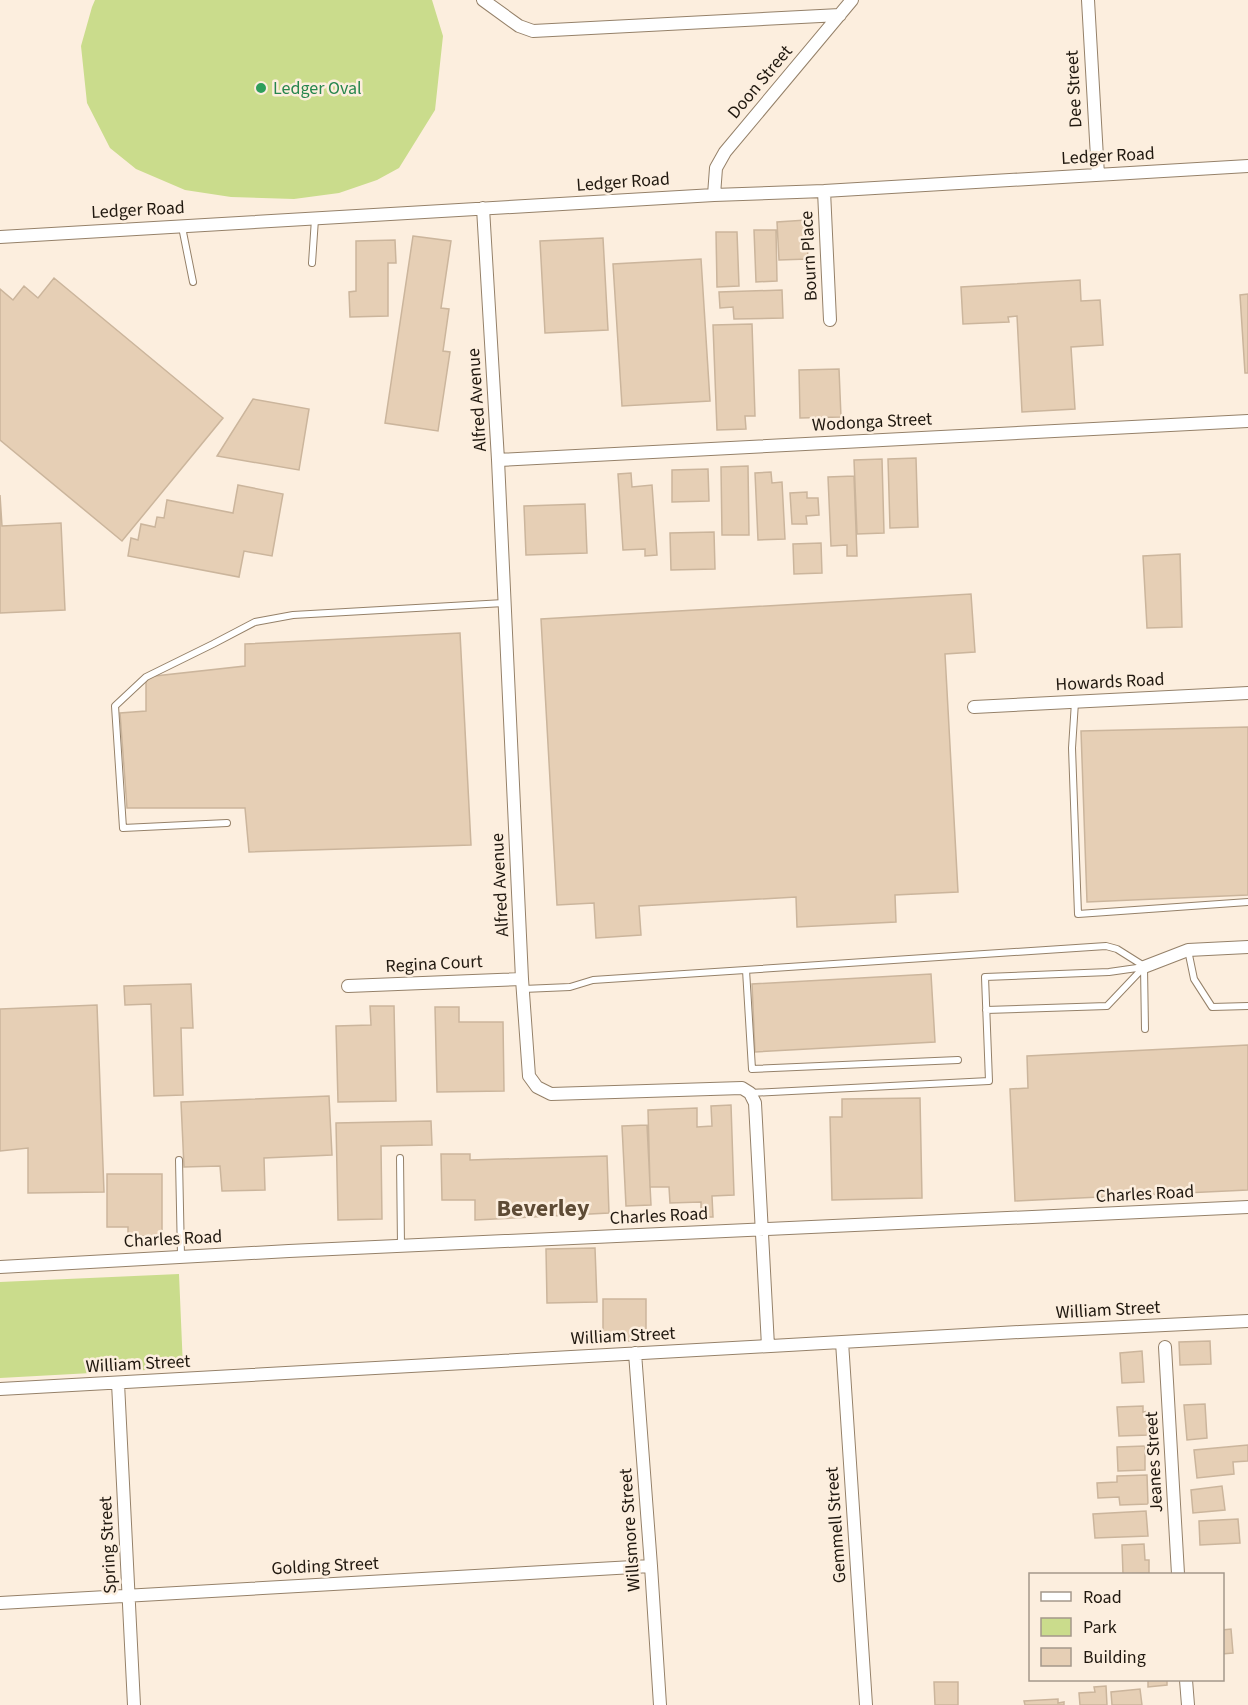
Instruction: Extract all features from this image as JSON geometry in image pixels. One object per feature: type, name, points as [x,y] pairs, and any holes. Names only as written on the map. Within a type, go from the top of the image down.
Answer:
[{"type":"street","points":[[483,0],[519,26],[533,31],[840,15]]},
{"type":"street","name":"Doon Street","points":[[714,195],[716,168],[725,152],[852,0]]},
{"type":"street","name":"Dee Street","points":[[1088,0],[1098,175]]},
{"type":"street","name":"Ledger Road","points":[[0,237],[1248,166]]},
{"type":"street","name":"Bourn Place","points":[[824,190],[830,320]]},
{"type":"street","name":"Alfred Avenue","points":[[483,208],[529,1076],[537,1087],[551,1094],[742,1088],[750,1093]]},
{"type":"street","name":"Wodonga Street","points":[[498,460],[1248,421]]},
{"type":"street","name":"Howards Road","points":[[974,707],[1248,693]]},
{"type":"street","points":[[1144,967],[1188,950],[1248,947]]},
{"type":"street","name":"Regina Court","points":[[348,986],[523,984]]},
{"type":"street","points":[[750,1093],[755,1103],[768,1346]]},
{"type":"street","name":"Charles Road","points":[[0,1266],[1248,1207]]},
{"type":"street","name":"William Street","points":[[0,1389],[635,1353],[1248,1322]]},
{"type":"street","name":"Gemmell Street","points":[[842,1342],[866,1705]]},
{"type":"street","name":"Jeanes Street","points":[[1166,1347],[1178,1573]]},
{"type":"street","name":"Willsmore Street","points":[[635,1353],[660,1705]]},
{"type":"street","name":"Spring Street","points":[[118,1383],[134,1705]]},
{"type":"street","name":"Golding Street","points":[[0,1603],[651,1566]]},
{"type":"street","points":[[1186,1681],[1188,1705]]},
{"type":"lane","points":[[312,263],[315,218]]},
{"type":"lane","points":[[182,226],[193,282]]},
{"type":"lane","points":[[227,823],[123,828],[115,706],[146,677],[255,622],[293,615],[505,603]]},
{"type":"lane","points":[[1075,702],[1072,747],[1078,914],[1248,902]]},
{"type":"lane","points":[[523,984],[570,987],[594,980],[1106,946],[1117,949],[1144,967]]},
{"type":"lane","points":[[1188,950],[1194,979],[1212,1007],[1248,1006]]},
{"type":"lane","points":[[750,1093],[988,1081],[985,977],[1108,972],[1144,967]]},
{"type":"lane","points":[[986,1010],[1107,1006],[1144,967]]},
{"type":"lane","points":[[1144,967],[1145,1029]]},
{"type":"lane","points":[[746,970],[752,1069],[957,1060]]},
{"type":"lane","points":[[400,1158],[401,1246]]},
{"type":"lane","points":[[179,1160],[181,1256]]},
{"type":"green space","name":"Ledger Oval","points":[[95,0],[432,0],[443,36],[435,110],[399,168],[377,180],[339,193],[294,199],[231,197],[185,190],[136,169],[110,148],[87,103],[81,46]]},
{"type":"green space","points":[[179,1274],[183,1368],[0,1378],[0,1282]]},
{"type":"building","points":[[806,220],[808,259],[779,260],[777,222]]},
{"type":"building","points":[[754,230],[776,230],[777,281],[756,282]]},
{"type":"building","points":[[716,232],[737,232],[739,286],[717,287]]},
{"type":"building","points":[[413,236],[451,241],[441,308],[449,309],[443,351],[450,352],[438,431],[385,423]]},
{"type":"building","points":[[603,238],[608,330],[545,333],[540,241]]},
{"type":"building","points":[[395,240],[396,263],[388,263],[388,316],[350,317],[349,292],[356,291],[356,241]]},
{"type":"building","points":[[701,259],[710,401],[622,406],[613,264]]},
{"type":"building","points":[[54,278],[223,418],[122,541],[0,440],[0,289],[13,300],[24,286],[38,298]]},
{"type":"building","points":[[1080,280],[1081,301],[1100,300],[1103,345],[1071,347],[1075,409],[1022,412],[1017,316],[1008,317],[1009,322],[963,324],[961,287]]},
{"type":"building","points":[[782,290],[783,318],[734,319],[733,307],[720,308],[719,292]]},
{"type":"building","points":[[1248,294],[1248,373],[1245,373],[1240,295]]},
{"type":"building","points":[[752,324],[755,416],[745,416],[746,429],[717,430],[713,325]]},
{"type":"building","points":[[839,369],[841,417],[800,418],[799,370]]},
{"type":"building","points":[[253,399],[309,409],[299,470],[217,456]]},
{"type":"building","points":[[916,458],[918,527],[890,528],[888,459]]},
{"type":"building","points":[[882,459],[884,533],[857,534],[854,460]]},
{"type":"building","points":[[748,466],[749,535],[722,535],[721,467]]},
{"type":"building","points":[[708,469],[709,501],[672,502],[672,470]]},
{"type":"building","points":[[771,472],[772,483],[782,482],[785,539],[758,540],[755,473]]},
{"type":"building","points":[[631,473],[632,487],[652,485],[657,555],[645,556],[645,549],[623,550],[618,474]]},
{"type":"building","points":[[854,476],[857,556],[847,556],[847,545],[831,546],[828,477]]},
{"type":"building","points":[[238,485],[283,494],[272,556],[244,551],[239,577],[128,556],[131,538],[138,540],[141,524],[155,527],[157,517],[164,518],[167,500],[233,513]]},
{"type":"building","points":[[807,492],[807,498],[818,498],[819,515],[806,516],[807,524],[792,524],[790,493]]},
{"type":"building","points":[[0,495],[2,526],[61,523],[65,610],[0,613]]},
{"type":"building","points":[[585,504],[587,553],[526,555],[524,506]]},
{"type":"building","points":[[714,532],[715,569],[671,570],[670,533]]},
{"type":"building","points":[[821,543],[822,573],[794,574],[793,544]]},
{"type":"building","points":[[1180,554],[1182,627],[1147,628],[1143,556]]},
{"type":"building","points":[[971,594],[975,652],[945,654],[958,892],[895,895],[896,922],[797,927],[796,897],[639,906],[641,935],[596,938],[594,903],[557,905],[541,619]]},
{"type":"building","points":[[460,633],[471,845],[249,852],[245,808],[127,808],[120,713],[146,711],[146,677],[245,666],[245,644]]},
{"type":"building","points":[[1248,727],[1248,895],[1087,902],[1081,731]]},
{"type":"building","points":[[931,974],[935,1042],[755,1052],[752,984]]},
{"type":"building","points":[[191,984],[193,1028],[181,1028],[183,1095],[154,1096],[151,1004],[125,1005],[124,986]]},
{"type":"building","points":[[97,1005],[104,1192],[28,1193],[28,1148],[0,1151],[0,1009]]},
{"type":"building","points":[[370,1006],[394,1006],[396,1101],[338,1102],[336,1026],[371,1025]]},
{"type":"building","points":[[435,1007],[459,1007],[459,1022],[503,1022],[504,1091],[437,1092]]},
{"type":"building","points":[[1248,1045],[1248,1190],[1015,1201],[1010,1089],[1028,1088],[1027,1056]]},
{"type":"building","points":[[329,1096],[332,1155],[264,1158],[265,1190],[222,1191],[220,1166],[184,1167],[181,1102]]},
{"type":"building","points":[[920,1098],[922,1198],[832,1200],[830,1117],[842,1117],[842,1099]]},
{"type":"building","points":[[731,1105],[734,1195],[712,1196],[713,1217],[701,1217],[701,1202],[670,1203],[669,1187],[650,1187],[648,1110],[697,1108],[697,1127],[712,1126],[711,1106]]},
{"type":"building","points":[[431,1121],[432,1145],[381,1146],[382,1219],[338,1220],[336,1123]]},
{"type":"building","points":[[647,1125],[651,1205],[626,1206],[622,1126]]},
{"type":"building","points":[[441,1154],[470,1154],[470,1160],[607,1156],[609,1213],[475,1220],[475,1200],[442,1200]]},
{"type":"building","points":[[107,1174],[162,1174],[162,1236],[128,1236],[128,1227],[107,1227]]},
{"type":"building","points":[[595,1248],[597,1302],[547,1303],[546,1249]]},
{"type":"building","points":[[603,1299],[646,1299],[646,1341],[603,1341]]},
{"type":"building","points":[[1210,1341],[1211,1364],[1180,1365],[1179,1342]]},
{"type":"building","points":[[1142,1351],[1144,1382],[1122,1383],[1120,1353]]},
{"type":"building","points":[[1205,1404],[1207,1438],[1187,1440],[1184,1405]]},
{"type":"building","points":[[1143,1406],[1143,1412],[1149,1411],[1149,1435],[1119,1436],[1117,1407]]},
{"type":"building","points":[[1248,1445],[1248,1461],[1233,1462],[1234,1474],[1197,1478],[1194,1450]]},
{"type":"building","points":[[1145,1446],[1145,1470],[1118,1471],[1117,1447]]},
{"type":"building","points":[[1147,1475],[1148,1504],[1120,1505],[1119,1497],[1098,1498],[1097,1483],[1117,1482],[1117,1476]]},
{"type":"building","points":[[1222,1486],[1225,1510],[1193,1513],[1191,1490]]},
{"type":"building","points":[[1146,1511],[1148,1536],[1095,1538],[1093,1514]]},
{"type":"building","points":[[1238,1519],[1240,1543],[1200,1545],[1199,1521]]},
{"type":"building","points":[[1144,1544],[1145,1560],[1149,1560],[1149,1573],[1123,1573],[1122,1545]]},
{"type":"building","points":[[1231,1629],[1233,1653],[1224,1654],[1224,1630]]},
{"type":"building","points":[[1148,1681],[1167,1681],[1167,1685],[1148,1687]]},
{"type":"building","points":[[934,1682],[958,1682],[958,1705],[935,1705]]},
{"type":"building","points":[[1106,1686],[1107,1705],[1080,1705],[1079,1693],[1095,1692],[1094,1687]]},
{"type":"building","points":[[1140,1689],[1142,1705],[1112,1705],[1111,1692]]},
{"type":"building","points":[[1058,1699],[1058,1703],[1064,1702],[1064,1705],[1025,1705],[1024,1701]]},
{"type":"place","name":"Ledger Oval","points":[[261,88]]},
{"type":"district","name":"Beverley","points":[[543,1208]]}]
